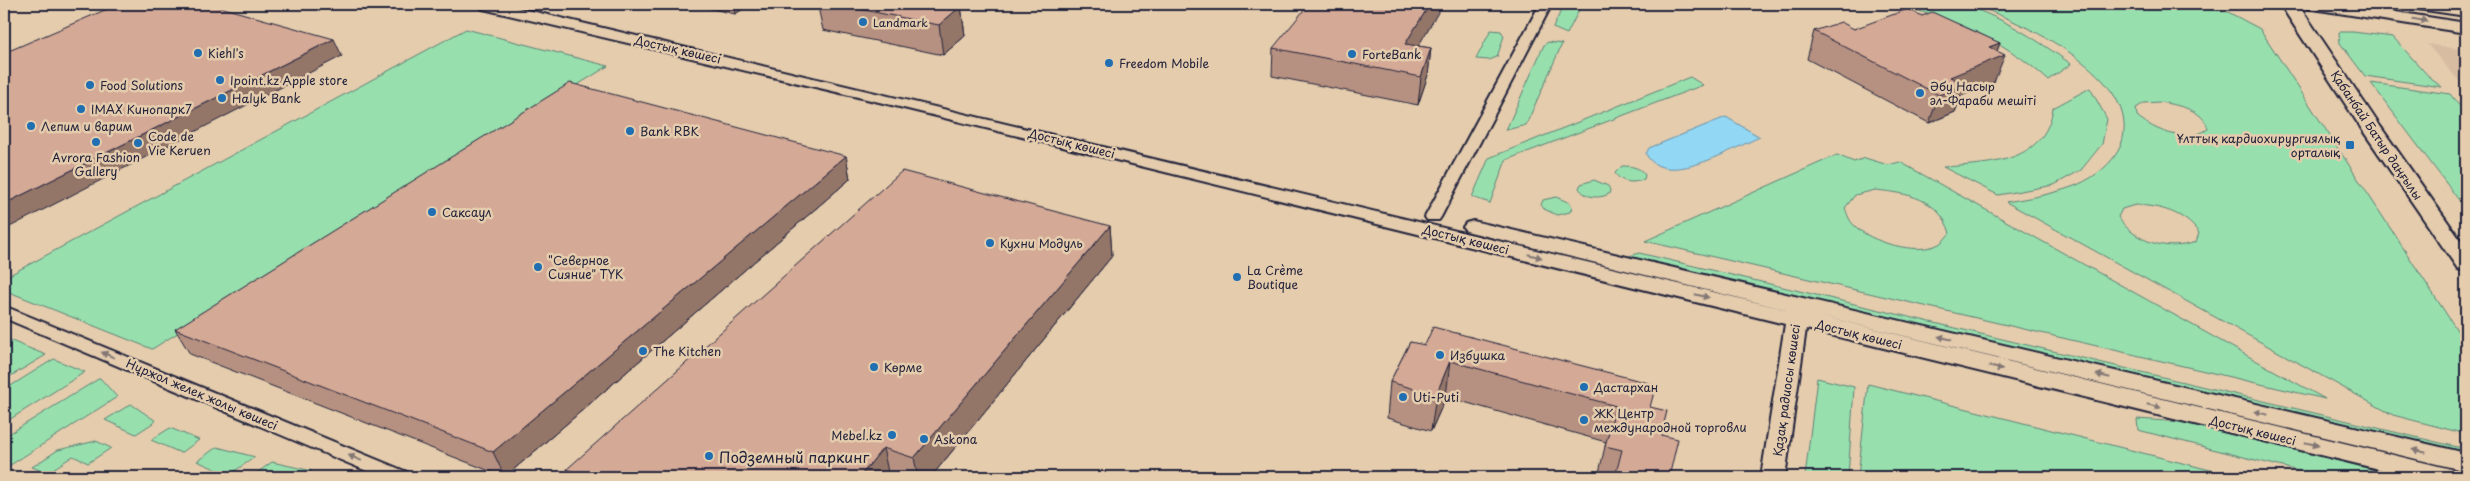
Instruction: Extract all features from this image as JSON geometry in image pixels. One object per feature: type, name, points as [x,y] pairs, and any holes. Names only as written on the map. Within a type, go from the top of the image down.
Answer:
[{"type":"main road","name":"Қабанбай Батыр даңғылы","points":[[2289,4],[2371,128],[2466,264]]},
{"type":"main road","points":[[2313,4],[2466,28]]},
{"type":"main road","points":[[2418,4],[2466,11]]},
{"type":"street","name":"Достық көшесі","points":[[484,4],[1798,311],[2466,462]]},
{"type":"street","name":"Достық көшесі","points":[[535,4],[1433,217],[2447,477]]},
{"type":"street","points":[[1433,217],[1546,4]]},
{"type":"street","name":"Қазақ радиосы көшесі","points":[[1773,477],[1798,311]]},
{"type":"street","name":"Нұржол желек жолы көшесі","points":[[4,312],[400,477]]},
{"type":"shaded area","points":[[2427,44],[2466,50],[2466,89]]},
{"type":"green space","points":[[1928,3],[1966,7],[2014,27],[2071,64],[2048,80],[2012,52],[1974,31],[1933,15],[1889,4]]},
{"type":"green space","points":[[1564,4],[1582,4],[1567,34],[1553,28]]},
{"type":"green space","points":[[1970,4],[2196,4],[2228,12],[2260,29],[2466,344],[2466,434],[2393,415],[2006,202],[2060,191],[2077,185],[2097,174],[2118,152],[2121,145],[2124,120],[2115,97],[2097,75],[2073,55],[2018,23]],"holes":[[[2159,102],[2195,112],[2205,122],[2208,129],[2190,135],[2171,134],[2162,131],[2137,116],[2136,108],[2144,103]],[[2135,205],[2162,209],[2179,215],[2199,233],[2196,242],[2174,246],[2153,243],[2142,239],[2125,226],[2118,217],[2122,209]]]},
{"type":"green space","points":[[466,29],[608,66],[152,349],[4,290],[4,278]]},
{"type":"green space","points":[[1491,30],[1501,31],[1504,36],[1497,57],[1489,60],[1476,59]]},
{"type":"green space","points":[[2339,32],[2393,37],[2431,79],[2442,87],[2365,76],[2340,43]]},
{"type":"green space","points":[[1548,42],[1562,44],[1526,125],[1506,130],[1544,45]]},
{"type":"green space","points":[[1690,77],[1703,85],[1506,160],[1490,203],[1472,197],[1489,158]]},
{"type":"green space","points":[[2371,83],[2450,94],[2466,114],[2466,204],[2458,199]]},
{"type":"green space","points":[[2090,88],[2107,119],[2102,144],[2081,170],[2054,185],[1998,195],[1943,167],[1995,162],[2026,150],[2039,140],[2048,126],[2053,108]]},
{"type":"green space","points":[[1837,155],[1854,162],[1865,158],[1888,165],[1900,162],[2325,399],[1645,241]],"holes":[[[1875,190],[1899,193],[1930,205],[1945,221],[1950,233],[1939,244],[1919,248],[1907,248],[1882,242],[1871,237],[1854,225],[1848,217],[1845,208],[1855,195]]]},
{"type":"green space","points":[[1622,166],[1638,169],[1645,175],[1644,179],[1636,182],[1624,181],[1615,173]]},
{"type":"green space","points":[[1594,180],[1608,186],[1609,194],[1601,197],[1592,197],[1585,194],[1579,188],[1581,184]]},
{"type":"green space","points":[[1556,197],[1570,203],[1572,207],[1570,212],[1557,215],[1544,209],[1541,205],[1543,200]]},
{"type":"green space","points":[[1639,253],[2466,449],[2466,455],[1888,320],[1726,279],[1626,257]]},
{"type":"green space","points":[[4,338],[46,355],[4,380]]},
{"type":"green space","points":[[54,359],[85,372],[4,423],[4,390]]},
{"type":"green space","points":[[100,378],[117,397],[4,469],[4,437]]},
{"type":"green space","points":[[1817,378],[1854,387],[1848,477],[1805,477]]},
{"type":"green space","points":[[1868,384],[2238,477],[1858,477]]},
{"type":"green space","points":[[131,404],[156,421],[136,434],[105,420]]},
{"type":"green space","points":[[2137,419],[2182,422],[2403,477],[2322,477],[2138,430]]},
{"type":"green space","points":[[170,428],[199,440],[181,453],[151,440]]},
{"type":"green space","points":[[96,441],[111,448],[88,463],[73,456],[47,473],[32,467],[58,450]]},
{"type":"green space","points":[[217,447],[255,457],[229,475],[197,461]]},
{"type":"green space","points":[[272,462],[312,471],[304,477],[251,477]]},
{"type":"water","points":[[1726,117],[1760,137],[1717,157],[1683,167],[1668,168],[1655,164],[1646,154],[1649,148]]},
{"type":"building","points":[[119,4],[209,4],[334,39],[4,204],[4,53]]},
{"type":"building","points":[[834,4],[949,4],[961,6],[939,25]]},
{"type":"building","points":[[1309,4],[1430,4],[1405,44],[1431,48],[1421,77],[1273,48]]},
{"type":"building","points":[[1908,9],[1922,16],[1932,12],[2000,43],[1989,47],[2005,55],[1950,77],[1965,84],[1939,95],[1814,31],[1841,22],[1854,29]]},
{"type":"building","name":"\"Северное Cияние\" ТҮК","points":[[570,83],[846,156],[493,452],[175,329]]},
{"type":"building","name":"Көрме","points":[[902,171],[1110,226],[914,458],[883,448],[862,474],[866,477],[587,477],[567,469]]},
{"type":"building","points":[[1433,327],[1656,385],[1650,407],[1667,411],[1661,435],[1678,439],[1669,477],[1615,477],[1622,450],[1605,446],[1616,406],[1450,361],[1436,395],[1390,382],[1410,342],[1425,345]]},
{"type":"place","name":"Landmark","points":[[863,22]]},
{"type":"place","name":"Kiehl's","points":[[198,53]]},
{"type":"place","name":"ForteBank","points":[[1352,54]]},
{"type":"place","name":"Freedom Mobile","points":[[1109,63]]},
{"type":"place","name":"Ipoint.kz Apple store","points":[[220,80]]},
{"type":"place","name":"Food Solutions","points":[[90,85]]},
{"type":"place","name":"Әбу Насыр әл-Фараби мешіті","points":[[1920,93]]},
{"type":"place","name":"Halyk Bank","points":[[222,98]]},
{"type":"place","name":"IMAX Кинопарк7","points":[[81,109]]},
{"type":"place","name":"Лепим и варим","points":[[31,126]]},
{"type":"place","name":"Bank RBK","points":[[630,131]]},
{"type":"place","name":"Avrora Fashion Gallery","points":[[96,142]]},
{"type":"place","name":"Code de Vie Keruen","points":[[138,143]]},
{"type":"place","name":"Ұлттық кардиохирургиялық орталық","points":[[2350,145]]},
{"type":"place","name":"Саксаул","points":[[432,212]]},
{"type":"place","name":"Кухни Модуль","points":[[990,243]]},
{"type":"place","name":"\"Северное Cияние\" ТҮК","points":[[538,267]]},
{"type":"place","name":"La Crème Boutique","points":[[1237,277]]},
{"type":"place","name":"The Kitchen","points":[[643,351]]},
{"type":"place","name":"Избушка","points":[[1440,355]]},
{"type":"place","name":"Көрме","points":[[874,367]]},
{"type":"place","name":"Дастархан","points":[[1584,387]]},
{"type":"place","name":"Uti-Puti","points":[[1403,397]]},
{"type":"place","name":"ЖК Центр международной торговли","points":[[1584,420]]},
{"type":"place","name":"Mebel.kz","points":[[892,435]]},
{"type":"place","name":"Askona","points":[[924,439]]},
{"type":"place","name":"Подземный паркинг","points":[[709,456]]}]
